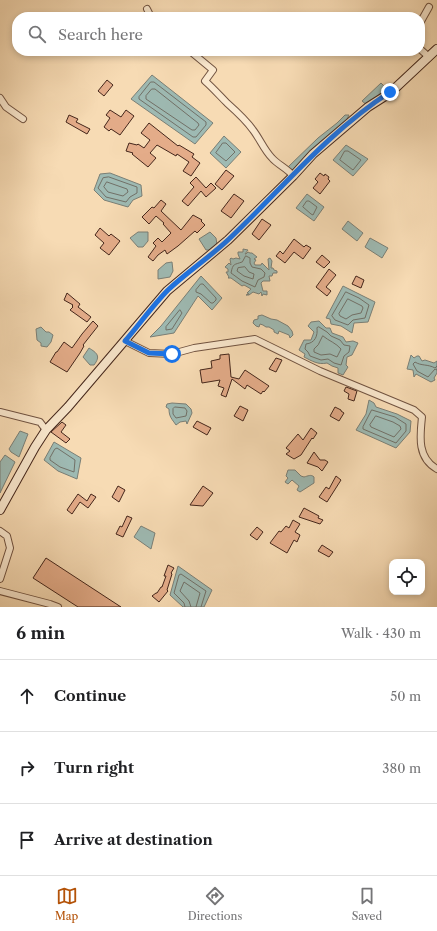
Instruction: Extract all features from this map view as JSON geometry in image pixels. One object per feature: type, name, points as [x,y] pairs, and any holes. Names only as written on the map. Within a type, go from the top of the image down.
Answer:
[{"type":"main road","points":[[0,510],[46,430],[68,407],[168,291],[228,240],[293,176],[313,154],[368,107],[390,92],[437,49]]},
{"type":"street","points":[[425,14],[429,7]]},
{"type":"street","points":[[425,53],[429,57]]},
{"type":"street","points":[[196,56],[213,70],[205,81],[214,88],[253,129],[273,160],[293,176]]},
{"type":"street","points":[[0,98],[6,107],[23,120]]},
{"type":"street","points":[[125,341],[149,353],[172,354],[194,348],[255,340],[320,371],[414,410],[422,417],[422,452],[429,464],[437,469]]},
{"type":"street","points":[[0,412],[40,422],[46,430]]},
{"type":"street","points":[[0,531],[7,536],[10,548],[0,579]]},
{"type":"street","points":[[0,591],[58,607]]},
{"type":"water","points":[[152,75],[213,123],[195,144],[131,99]]},
{"type":"water","points":[[381,83],[387,89],[368,106],[362,101]]},
{"type":"water","points":[[345,115],[349,115],[346,121],[293,170],[288,167],[318,138]]},
{"type":"water","points":[[224,136],[241,152],[226,168],[210,153]]},
{"type":"water","points":[[346,145],[368,159],[353,176],[333,160]]},
{"type":"water","points":[[110,173],[141,185],[142,196],[133,200],[128,207],[104,200],[94,190],[100,174]]},
{"type":"water","points":[[307,194],[324,207],[314,221],[296,208]]},
{"type":"water","points":[[348,221],[363,233],[357,241],[342,229]]},
{"type":"water","points":[[138,232],[148,232],[148,241],[143,247],[138,247],[130,238]]},
{"type":"water","points":[[210,232],[216,238],[217,245],[212,250],[206,250],[199,239]]},
{"type":"water","points":[[370,238],[388,248],[382,258],[365,247]]},
{"type":"water","points":[[243,249],[248,250],[245,254],[248,252],[252,253],[257,257],[254,259],[256,260],[254,263],[255,265],[261,265],[262,263],[269,270],[268,259],[270,258],[272,261],[271,268],[277,271],[277,273],[273,273],[272,276],[269,276],[270,281],[263,281],[261,283],[263,291],[267,291],[267,295],[263,294],[262,296],[261,292],[259,294],[253,292],[249,295],[246,295],[249,294],[247,293],[251,289],[244,285],[242,286],[231,278],[228,278],[229,277],[226,272],[228,272],[228,269],[225,267],[229,263],[231,265],[231,258],[240,259],[238,252],[243,252]]},
{"type":"water","points":[[172,262],[173,271],[170,277],[158,279],[158,270],[166,263]]},
{"type":"water","points":[[201,276],[222,298],[212,310],[198,296],[174,333],[150,337],[161,326]]},
{"type":"water","points":[[343,286],[375,302],[368,322],[354,323],[352,333],[341,326],[331,324],[330,319],[326,318]]},
{"type":"water","points":[[262,315],[277,320],[288,326],[293,335],[290,338],[289,335],[279,331],[278,334],[269,327],[260,324],[259,327],[256,326],[253,323],[254,320],[258,319],[258,316]]},
{"type":"water","points":[[319,321],[326,328],[330,328],[332,333],[343,337],[346,342],[353,341],[358,343],[352,355],[347,357],[346,365],[348,367],[343,375],[338,373],[338,368],[327,363],[315,362],[304,357],[305,354],[299,350],[304,340],[311,340],[314,332],[308,326],[311,322]]},
{"type":"water","points":[[41,327],[46,332],[53,335],[51,342],[47,347],[41,346],[41,343],[37,340],[36,329]]},
{"type":"water","points":[[89,348],[98,357],[94,365],[90,365],[83,357]]},
{"type":"water","points":[[411,355],[414,358],[419,356],[422,361],[425,360],[434,363],[437,361],[437,373],[434,378],[435,380],[431,382],[416,374],[414,377],[413,370],[407,369]]},
{"type":"water","points":[[369,400],[374,403],[376,407],[397,414],[411,421],[410,432],[396,448],[356,430],[366,414]]},
{"type":"water","points":[[167,404],[186,404],[191,409],[192,413],[187,424],[186,421],[180,422],[176,425],[170,416],[169,409],[166,407]]},
{"type":"water","points":[[20,431],[28,434],[19,457],[9,449]]},
{"type":"water","points":[[54,442],[81,458],[77,479],[58,471],[44,460]]},
{"type":"water","points":[[5,455],[15,462],[0,493],[0,462]]},
{"type":"water","points":[[288,470],[295,470],[304,477],[313,476],[314,483],[300,492],[297,490],[299,486],[292,480],[288,484],[285,482],[288,478],[286,476]]},
{"type":"water","points":[[141,526],[155,533],[151,549],[134,537]]},
{"type":"water","points":[[178,566],[212,590],[204,607],[183,607],[170,595]]},
{"type":"building","points":[[107,80],[113,85],[104,96],[98,91]]},
{"type":"building","points":[[110,110],[121,117],[126,110],[134,116],[120,135],[111,129],[109,131],[104,127],[110,118],[106,115]]},
{"type":"building","points":[[69,115],[78,119],[76,122],[90,129],[87,134],[66,122]]},
{"type":"building","points":[[149,123],[178,146],[179,145],[194,154],[192,157],[200,163],[191,176],[183,171],[189,162],[177,154],[176,156],[157,145],[150,153],[156,158],[148,167],[132,154],[133,153],[126,151],[129,143],[138,144],[144,148],[150,140],[141,133]]},
{"type":"building","points":[[226,170],[234,176],[222,190],[215,184]]},
{"type":"building","points":[[320,173],[329,177],[328,179],[330,181],[320,194],[313,188],[318,182],[315,179]]},
{"type":"building","points":[[196,177],[206,188],[211,183],[216,188],[206,197],[201,191],[188,206],[182,201],[194,187],[190,183]]},
{"type":"building","points":[[234,194],[244,201],[231,218],[221,211]]},
{"type":"building","points":[[161,200],[166,204],[161,211],[181,230],[193,215],[202,220],[201,221],[205,225],[197,233],[195,231],[167,254],[165,250],[153,261],[148,257],[156,246],[153,243],[158,238],[162,242],[171,233],[163,224],[164,223],[156,216],[149,224],[142,217],[152,207],[154,208]]},
{"type":"building","points":[[262,219],[271,225],[259,240],[252,234]]},
{"type":"building","points":[[100,228],[109,236],[111,234],[120,241],[109,255],[100,248],[104,243],[95,235]]},
{"type":"building","points":[[294,239],[304,247],[306,245],[311,248],[303,259],[294,252],[285,263],[276,256],[280,251],[283,254]]},
{"type":"building","points":[[322,255],[330,262],[324,268],[316,262]]},
{"type":"building","points":[[329,269],[336,275],[326,287],[331,291],[327,296],[316,287]]},
{"type":"building","points":[[356,276],[364,280],[361,288],[352,284]]},
{"type":"building","points":[[67,293],[80,304],[78,307],[91,317],[87,322],[70,310],[73,305],[64,300]]},
{"type":"building","points":[[93,321],[98,326],[83,345],[84,346],[80,353],[67,372],[50,362],[64,342],[72,348]]},
{"type":"building","points":[[229,354],[231,377],[239,379],[245,370],[269,386],[264,392],[263,391],[261,394],[247,385],[245,389],[232,379],[226,397],[221,395],[224,388],[218,386],[220,380],[202,383],[200,370],[212,368],[211,361],[220,359],[220,355]]},
{"type":"building","points":[[276,358],[282,360],[276,372],[269,369]]},
{"type":"building","points":[[346,387],[357,391],[354,401],[348,399],[349,394],[344,391]]},
{"type":"building","points":[[240,406],[248,410],[243,421],[234,416]]},
{"type":"building","points":[[335,407],[344,413],[339,421],[330,416]]},
{"type":"building","points":[[197,421],[211,428],[207,435],[193,427]]},
{"type":"building","points":[[62,422],[66,425],[61,432],[70,439],[66,443],[51,432]]},
{"type":"building","points":[[311,428],[317,433],[301,455],[294,459],[286,454],[290,451],[286,448],[298,434],[303,440]]},
{"type":"building","points":[[314,452],[320,460],[325,460],[328,462],[322,471],[318,467],[307,463]]},
{"type":"building","points":[[336,476],[341,480],[327,502],[319,497],[326,487],[329,489]]},
{"type":"building","points":[[118,486],[125,490],[119,502],[112,497]]},
{"type":"building","points":[[203,486],[213,493],[203,506],[190,505]]},
{"type":"building","points":[[78,494],[87,501],[91,494],[96,497],[88,508],[80,502],[72,514],[67,510]]},
{"type":"building","points":[[304,508],[319,516],[318,518],[323,520],[320,524],[299,517]]},
{"type":"building","points":[[127,516],[132,518],[123,537],[116,534],[120,526],[122,527]]},
{"type":"building","points":[[293,520],[300,524],[295,532],[300,535],[297,542],[294,540],[287,553],[270,543],[279,531],[281,532],[286,526],[289,528]]},
{"type":"building","points":[[257,527],[263,532],[257,540],[250,535]]},
{"type":"building","points":[[322,545],[333,552],[329,557],[318,551]]},
{"type":"building","points":[[46,558],[121,607],[78,607],[33,578]]},
{"type":"building","points":[[168,565],[174,568],[171,573],[168,591],[159,602],[152,596],[162,587]]},
{"type":"route","points":[[172,354],[149,353],[125,341],[168,291],[228,240],[293,176],[313,154],[368,107],[390,92]]}]
